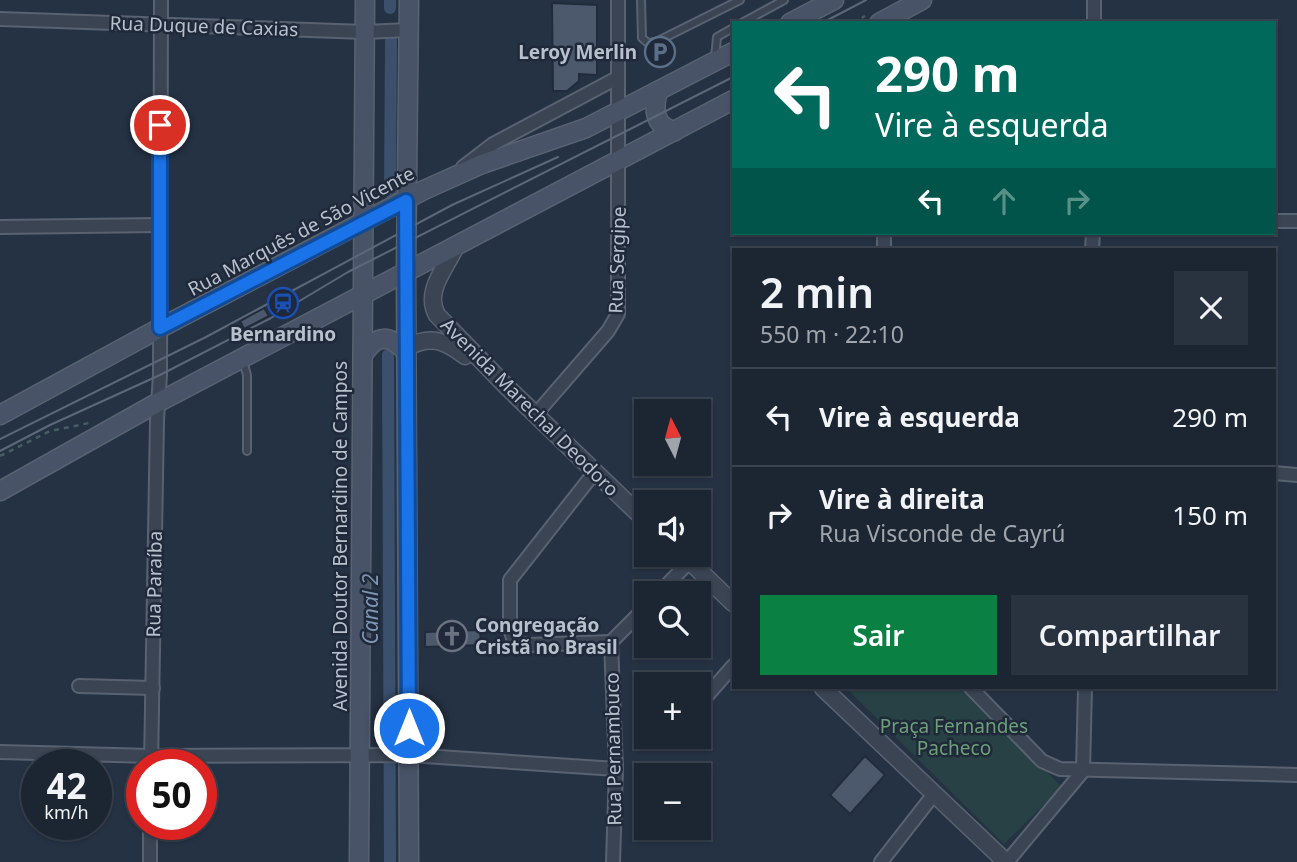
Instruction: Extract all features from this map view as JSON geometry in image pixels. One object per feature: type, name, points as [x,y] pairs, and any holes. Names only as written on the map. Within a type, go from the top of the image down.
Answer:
[{"type":"main road","name":"Avenida Doutor Bernardino de Campos","points":[[359,862],[366,757],[363,355],[365,0]]},
{"type":"main road","points":[[409,0],[402,755],[409,862]]},
{"type":"main road","points":[[794,21],[834,0]]},
{"type":"main road","points":[[885,21],[922,0]]},
{"type":"main road","points":[[446,179],[482,163],[574,133],[732,53]]},
{"type":"main road","points":[[658,91],[654,104],[656,117],[663,126],[675,131]]},
{"type":"main road","points":[[0,491],[157,403],[732,101]]},
{"type":"main road","name":"Rua Marquês de São Vicente","points":[[0,415],[446,179]]},
{"type":"main road","points":[[363,355],[373,342],[379,339],[397,343],[406,349]]},
{"type":"street","name":"Rua Paraíba","points":[[151,749],[157,403],[160,375],[161,0]]},
{"type":"street","name":"Rua Sergipe","points":[[537,414],[608,331],[618,314],[618,0]]},
{"type":"street","points":[[1094,0],[1094,21]]},
{"type":"street","name":"Rua Duque de Caxias","points":[[0,19],[365,32],[408,30]]},
{"type":"street","name":"Rua Marquês de São Vicente","points":[[446,179],[493,144],[617,78]]},
{"type":"street","points":[[1276,220],[1297,221]]},
{"type":"street","points":[[0,227],[159,226]]},
{"type":"street","name":"Avenida Marechal Deodoro","points":[[455,248],[433,291],[434,311],[506,386],[634,509]]},
{"type":"street","points":[[406,349],[426,339],[440,340],[452,345],[506,386]]},
{"type":"street","points":[[594,473],[510,580],[510,629],[518,643],[528,645],[611,642],[634,619]]},
{"type":"street","points":[[1276,473],[1297,475]]},
{"type":"street","points":[[695,567],[732,602]]},
{"type":"street","name":"Rua Pernambuco","points":[[611,642],[616,769],[613,862]]},
{"type":"street","points":[[711,691],[732,667]]},
{"type":"street","points":[[79,686],[153,688]]},
{"type":"street","points":[[824,689],[1006,862],[1083,771],[1085,689]]},
{"type":"street","points":[[972,689],[1042,761],[1060,769],[1297,775]]},
{"type":"street","points":[[0,752],[126,759]]},
{"type":"street","points":[[217,759],[402,755],[616,769]]},
{"type":"street","points":[[881,862],[934,794]]},
{"type":"street","points":[[150,840],[150,862]]},
{"type":"lane","points":[[641,0],[642,38],[648,43],[656,42],[737,1]]},
{"type":"lane","points":[[747,21],[784,0]]},
{"type":"lane","points":[[715,62],[717,37],[732,29]]},
{"type":"lane","points":[[242,359],[247,374],[247,451]]},
{"type":"green space","name":"Praça Fernandes Pacheco","points":[[847,689],[963,689],[1062,787],[1004,844]]},
{"type":"building","points":[[552,3],[597,5],[597,75],[579,74],[579,81],[567,91],[553,91]]},
{"type":"building","points":[[264,308],[269,316],[244,329],[240,321]]},
{"type":"building","name":"Congregação Cristã no Brasil","points":[[480,630],[481,645],[425,647],[425,632]]},
{"type":"building","points":[[865,756],[885,775],[850,814],[830,795]]},
{"type":"waterway","name":"Canal 2","points":[[390,0],[390,8]]},
{"type":"waterway","name":"Canal 2","points":[[390,192],[391,41]]},
{"type":"waterway","name":"Canal 2","points":[[388,355],[390,862]]},
{"type":"tram line","points":[[826,21],[866,0]]},
{"type":"tram line","points":[[0,451],[160,375],[271,318],[348,272],[732,78]]},
{"type":"tram line","points":[[0,439],[206,337],[452,205],[558,157]]},
{"type":"place","name":"Leroy Merlin","points":[[660,52]]},
{"type":"place","name":"Bernardino","points":[[283,303]]},
{"type":"place","name":"Congregação Cristã no Brasil","points":[[452,636]]},
{"type":"route","points":[[160,125],[160,328],[406,201],[409,728]]}]
